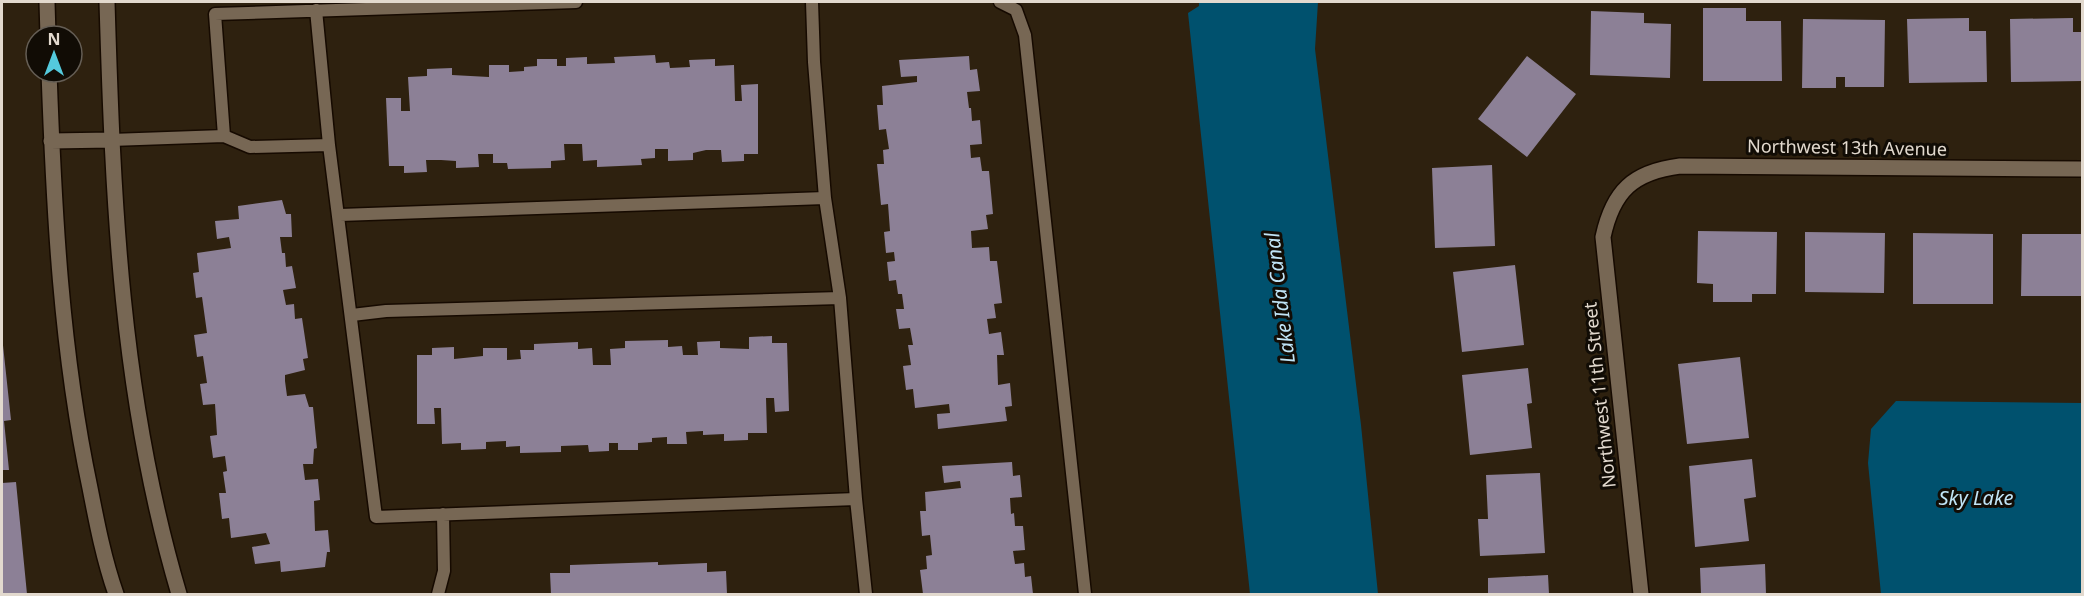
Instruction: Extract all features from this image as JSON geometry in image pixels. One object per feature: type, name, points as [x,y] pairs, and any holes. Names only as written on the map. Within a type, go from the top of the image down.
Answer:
[{"type":"street","points":[[47,2],[48,24]]},
{"type":"street","points":[[106,2],[116,243],[130,366],[146,462],[179,594]]},
{"type":"street","points":[[49,84],[56,247],[75,411],[96,517],[116,594]]},
{"type":"street","points":[[51,141],[111,140]]},
{"type":"street","name":"Northwest 13th Avenue","points":[[1619,194],[1636,178],[1657,169],[1680,166],[2082,170]]},
{"type":"street","name":"Northwest 11th Street","points":[[1619,194],[1608,214],[1603,237],[1641,594]]},
{"type":"lane","points":[[224,136],[215,14],[576,2]]},
{"type":"lane","points":[[812,2],[814,62],[825,198],[840,298],[866,594]]},
{"type":"lane","points":[[1000,2],[1016,10],[1024,35],[1085,594]]},
{"type":"lane","points":[[316,10],[329,145],[340,214],[376,516],[856,499]]},
{"type":"lane","points":[[111,140],[224,136],[250,147],[329,145]]},
{"type":"lane","points":[[340,214],[825,198]]},
{"type":"lane","points":[[352,315],[386,311],[840,298]]},
{"type":"lane","points":[[438,594],[444,571],[443,514]]},
{"type":"water","name":"Lake Ida Canal","points":[[1199,2],[1318,2],[1315,49],[1361,425],[1378,594],[1250,594],[1188,13],[1199,6]]},
{"type":"water","name":"Sky Lake","points":[[1896,401],[2082,403],[2082,594],[1881,594],[1868,463],[1871,429]]},
{"type":"building","points":[[1703,8],[1746,8],[1746,21],[1781,21],[1782,81],[1703,81]]},
{"type":"building","points":[[1591,11],[1644,13],[1644,23],[1671,24],[1670,78],[1590,75]]},
{"type":"building","points":[[1969,18],[1969,31],[1986,31],[1987,82],[1909,83],[1907,19]]},
{"type":"building","points":[[2073,18],[2073,32],[2082,32],[2082,81],[2011,82],[2010,19]]},
{"type":"building","points":[[1803,19],[1885,20],[1884,87],[1845,87],[1845,77],[1836,77],[1836,88],[1802,88]]},
{"type":"building","points":[[655,55],[656,63],[669,62],[670,68],[690,67],[689,60],[715,59],[715,66],[734,65],[735,101],[742,101],[741,85],[758,84],[758,154],[744,154],[744,161],[722,162],[721,150],[706,150],[693,153],[693,160],[668,161],[668,149],[655,149],[655,158],[641,159],[642,165],[597,167],[597,160],[583,161],[582,144],[564,144],[565,160],[551,161],[551,168],[508,169],[507,163],[493,163],[493,154],[478,154],[479,167],[456,168],[456,161],[426,160],[427,172],[404,173],[404,166],[389,166],[386,98],[401,98],[401,111],[410,111],[408,77],[427,76],[427,69],[452,68],[452,75],[489,77],[489,65],[509,65],[509,72],[524,71],[524,67],[537,66],[537,59],[557,59],[557,66],[566,66],[566,58],[587,57],[587,64],[615,63],[614,57]]},
{"type":"building","points":[[969,56],[970,70],[977,69],[980,91],[967,92],[969,108],[971,108],[972,121],[980,120],[982,144],[970,145],[971,158],[980,157],[982,171],[989,171],[993,214],[986,215],[988,229],[971,231],[972,248],[989,247],[990,261],[997,261],[1002,303],[994,304],[996,318],[987,319],[989,334],[1001,332],[1004,355],[997,355],[998,385],[1010,383],[1012,406],[1005,407],[1007,421],[938,429],[937,414],[950,413],[949,404],[915,408],[913,389],[906,390],[903,366],[911,365],[908,345],[913,345],[910,328],[899,329],[896,309],[904,309],[902,294],[898,294],[896,280],[889,281],[887,262],[895,261],[894,252],[886,253],[884,232],[890,231],[888,204],[881,205],[877,164],[884,164],[883,150],[889,149],[886,129],[879,130],[877,105],[883,105],[882,86],[917,82],[917,76],[901,77],[899,60]]},
{"type":"building","points":[[1527,56],[1576,94],[1527,157],[1478,119]]},
{"type":"building","points":[[1492,165],[1495,246],[1435,248],[1432,168]]},
{"type":"building","points":[[282,200],[286,214],[291,214],[292,237],[280,237],[282,253],[285,253],[286,267],[292,266],[296,288],[283,290],[286,305],[294,304],[295,319],[302,318],[308,358],[303,359],[305,370],[285,375],[287,396],[305,394],[309,407],[313,407],[317,448],[314,449],[313,464],[303,464],[305,480],[318,479],[320,500],[314,501],[315,531],[328,530],[330,552],[327,552],[325,567],[281,572],[280,561],[255,564],[252,547],[270,544],[266,533],[231,538],[229,518],[222,519],[219,493],[226,493],[223,472],[227,471],[225,456],[213,458],[210,436],[217,435],[215,404],[203,405],[200,384],[207,383],[203,356],[197,357],[194,335],[207,333],[202,297],[196,298],[193,273],[199,272],[197,253],[231,248],[229,237],[217,239],[215,221],[239,219],[238,206]]},
{"type":"building","points":[[1698,231],[1777,232],[1776,294],[1752,294],[1752,302],[1713,302],[1713,284],[1697,283]]},
{"type":"building","points":[[1805,232],[1885,233],[1884,293],[1805,292]]},
{"type":"building","points":[[1913,233],[1993,234],[1993,304],[1913,304]]},
{"type":"building","points":[[2022,234],[2082,234],[2082,296],[2021,296]]},
{"type":"building","points":[[1515,265],[1524,345],[1462,352],[1453,272]]},
{"type":"building","points":[[2,336],[11,420],[4,421],[9,470],[2,470]]},
{"type":"building","points":[[772,336],[772,343],[787,343],[789,411],[775,412],[774,398],[766,398],[767,433],[748,433],[748,440],[724,441],[724,434],[703,435],[703,431],[686,432],[687,444],[667,444],[667,437],[652,438],[652,442],[638,443],[638,450],[618,450],[618,443],[609,443],[609,451],[589,452],[588,445],[561,446],[561,452],[520,453],[520,446],[506,447],[506,441],[486,442],[486,449],[461,450],[461,443],[442,444],[441,408],[434,408],[435,424],[417,424],[417,355],[432,355],[432,348],[454,347],[454,359],[483,356],[483,348],[507,348],[507,360],[521,359],[520,350],[534,350],[534,344],[578,342],[578,349],[592,348],[593,365],[611,365],[610,349],[625,348],[625,341],[668,340],[668,347],[682,346],[683,355],[698,355],[697,342],[720,341],[720,348],[749,349],[749,337]]},
{"type":"building","points":[[1740,357],[1749,438],[1687,444],[1678,364]]},
{"type":"building","points":[[1528,368],[1532,403],[1527,404],[1532,448],[1470,455],[1462,375]]},
{"type":"building","points":[[1752,459],[1756,497],[1744,499],[1749,541],[1695,547],[1689,466]]},
{"type":"building","points":[[1012,462],[1013,476],[1020,475],[1022,497],[1010,498],[1011,514],[1014,513],[1015,526],[1023,526],[1025,550],[1013,551],[1015,564],[1024,563],[1025,577],[1031,576],[1033,594],[923,594],[920,570],[927,569],[926,556],[932,555],[930,535],[922,536],[920,511],[926,511],[925,492],[961,488],[960,481],[944,483],[942,466]]},
{"type":"building","points":[[1540,473],[1545,553],[1480,556],[1478,519],[1488,519],[1486,475]]},
{"type":"building","points":[[16,482],[27,594],[2,594],[2,483]]},
{"type":"building","points":[[658,562],[658,565],[707,563],[707,572],[726,571],[727,594],[551,594],[550,573],[570,573],[570,565]]},
{"type":"building","points":[[1765,564],[1766,594],[1701,594],[1700,568]]},
{"type":"building","points":[[1548,575],[1549,594],[1488,594],[1488,578]]}]
